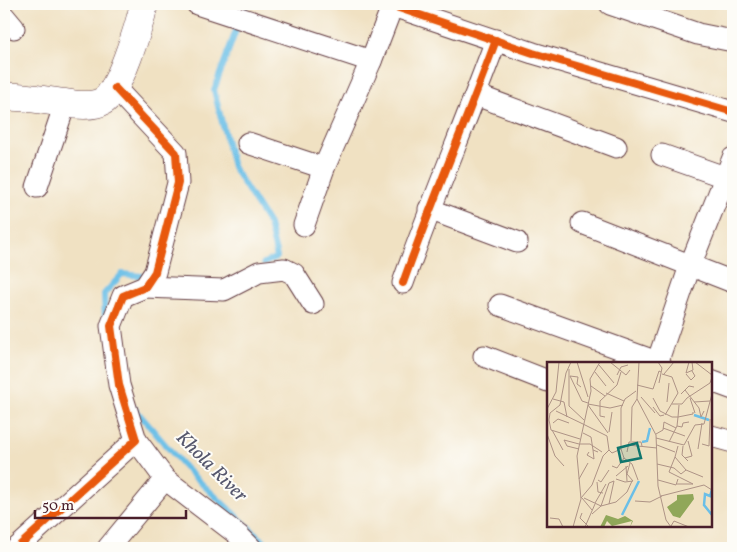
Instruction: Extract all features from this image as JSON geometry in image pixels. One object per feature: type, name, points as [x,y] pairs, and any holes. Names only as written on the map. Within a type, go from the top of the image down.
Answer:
[{"type":"main road","points":[[4,97],[13,96],[65,104],[87,104],[103,101],[115,88],[141,22],[144,4]]},
{"type":"street","points":[[198,4],[371,61]]},
{"type":"street","points":[[610,4],[698,34],[733,41]]},
{"type":"street","points":[[304,225],[324,168],[371,61],[393,5],[496,40],[733,112]]},
{"type":"street","points":[[403,283],[429,209],[476,95],[496,40]]},
{"type":"street","points":[[115,88],[176,153],[178,183],[155,272],[145,287]]},
{"type":"street","points":[[476,95],[616,147]]},
{"type":"street","points":[[37,188],[65,104]]},
{"type":"street","points":[[248,143],[324,168]]},
{"type":"street","points":[[658,362],[690,266],[731,172],[662,155]]},
{"type":"street","points":[[429,209],[517,242]]},
{"type":"street","points":[[582,223],[733,282]]},
{"type":"street","points":[[250,548],[238,535],[166,479],[136,440],[119,385],[111,326],[123,296],[145,287],[224,290],[259,272],[284,269],[294,274],[313,304]]},
{"type":"street","points":[[500,305],[655,362]]},
{"type":"street","points":[[484,356],[547,381]]},
{"type":"street","points":[[712,381],[733,389]]},
{"type":"street","points":[[712,436],[733,442]]},
{"type":"street","points":[[17,548],[136,440]]},
{"type":"street","points":[[108,548],[166,479]]},
{"type":"waterway","name":"Khola River","points":[[244,10],[246,4]]},
{"type":"waterway","name":"Khola River","points":[[238,25],[214,90],[233,167],[269,224],[277,257],[264,263]]},
{"type":"waterway","name":"Khola River","points":[[105,322],[104,294],[122,274],[142,276]]},
{"type":"waterway","name":"Khola River","points":[[134,408],[188,471],[271,548]]},
{"type":"cycle path","points":[[393,4],[393,6],[533,53],[733,112]]},
{"type":"cycle path","points":[[403,283],[496,40]]},
{"type":"cycle path","points":[[17,548],[136,440],[119,385],[111,326],[123,296],[145,287],[155,272],[178,183],[176,153],[115,88]]}]
